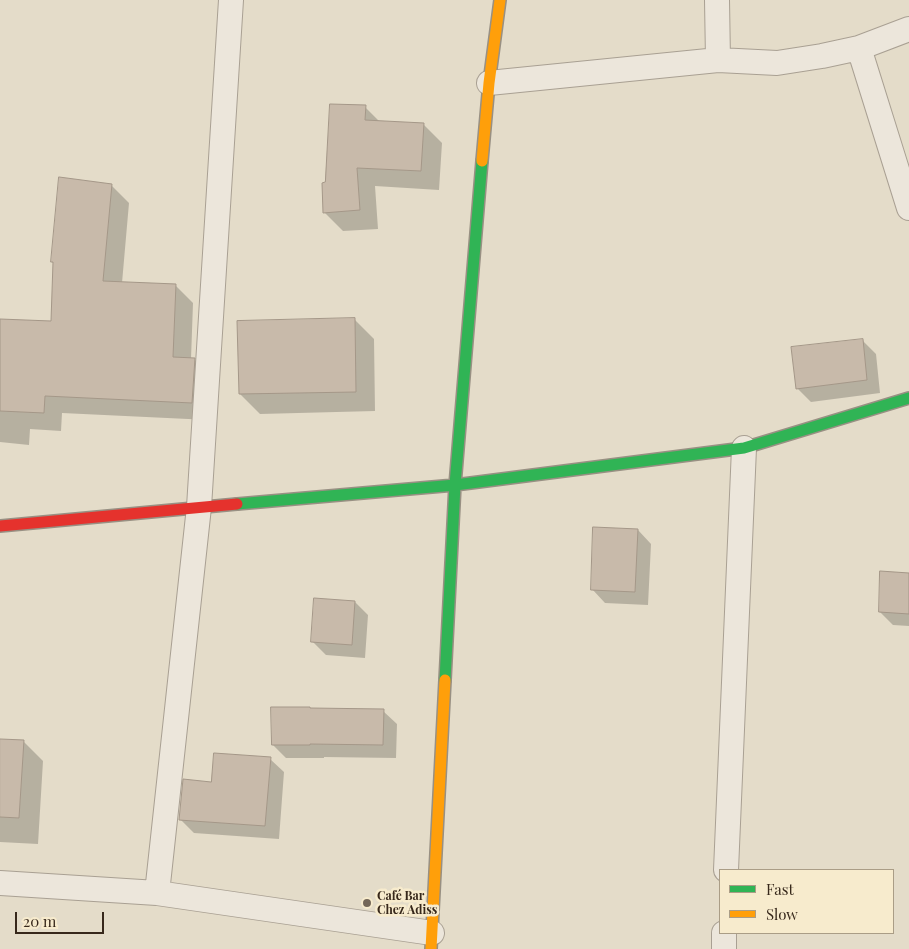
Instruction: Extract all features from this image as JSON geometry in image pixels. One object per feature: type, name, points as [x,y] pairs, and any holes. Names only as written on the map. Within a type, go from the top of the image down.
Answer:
[{"type":"main road","points":[[432,941],[455,485],[489,83],[500,0]]},
{"type":"main road","points":[[0,526],[455,485],[744,448],[909,398]]},
{"type":"street","points":[[157,893],[199,507],[231,0]]},
{"type":"street","points":[[717,0],[718,60]]},
{"type":"street","points":[[489,83],[718,60],[777,63],[859,48],[909,29]]},
{"type":"street","points":[[859,48],[909,208]]},
{"type":"street","points":[[726,869],[744,448]]},
{"type":"street","points":[[0,883],[157,893],[432,941]]},
{"type":"street","points":[[724,934],[724,949]]},
{"type":"building","points":[[330,104],[366,105],[365,120],[424,123],[421,171],[357,168],[360,210],[323,213],[322,183],[325,182]]},
{"type":"building","points":[[59,177],[112,184],[103,281],[176,284],[173,357],[195,358],[192,403],[45,396],[44,413],[0,411],[0,319],[51,321],[53,262],[51,262]]},
{"type":"building","points":[[355,318],[356,392],[239,394],[237,321]]},
{"type":"building","points":[[863,339],[867,380],[796,389],[791,347]]},
{"type":"building","points":[[593,527],[638,529],[635,592],[591,590]]},
{"type":"building","points":[[880,571],[909,573],[909,614],[879,612]]},
{"type":"building","points":[[314,598],[355,601],[352,645],[311,642]]},
{"type":"building","points":[[271,707],[384,709],[383,745],[272,745]]},
{"type":"building","points":[[0,739],[24,740],[19,818],[0,817]]},
{"type":"building","points":[[214,753],[271,757],[265,826],[179,820],[183,779],[211,782]]},
{"type":"traffic: fast","points":[[445,680],[455,485],[482,161]]},
{"type":"traffic: fast","points":[[237,504],[455,485],[744,448],[909,398]]},
{"type":"traffic: slow","points":[[482,161],[489,83],[500,0]]},
{"type":"traffic: slow","points":[[431,949],[445,680]]},
{"type":"traffic: jam","points":[[0,526],[237,504]]},
{"type":"place","name":"Café Bar Chez Adiss","points":[[367,903]]}]
